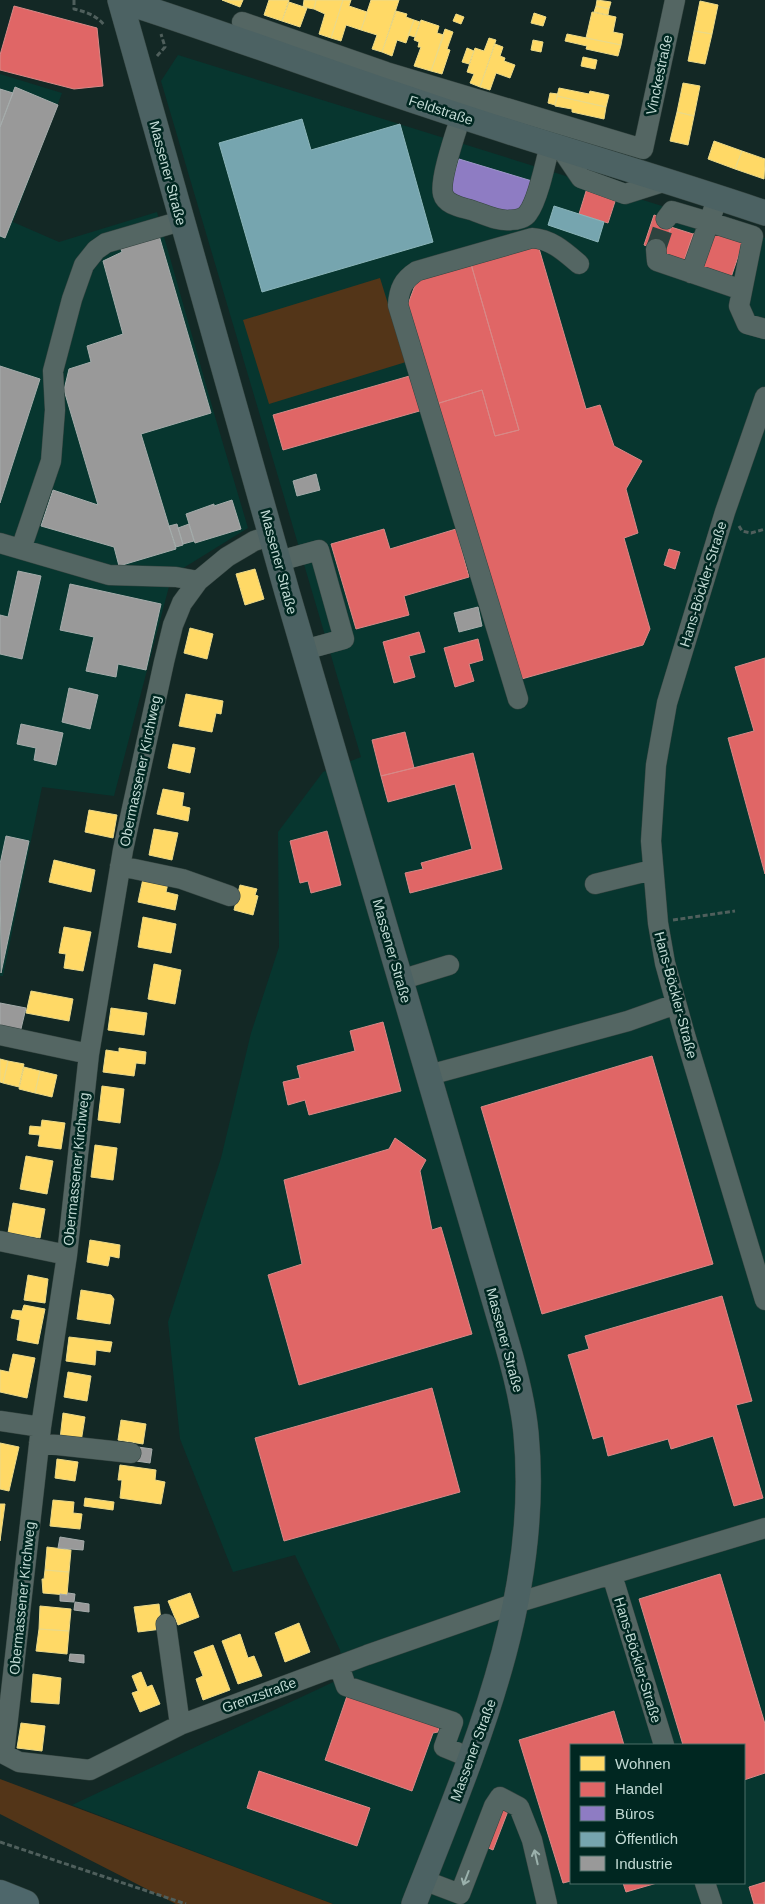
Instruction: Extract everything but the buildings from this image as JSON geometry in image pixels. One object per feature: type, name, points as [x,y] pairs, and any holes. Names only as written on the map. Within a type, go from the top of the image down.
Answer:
[{"type":"highway","points":[[0,1894],[25,1904]]},
{"type":"main road","name":"Feldstraße","points":[[119,0],[461,116],[765,213]]},
{"type":"main road","name":"Massener Straße","points":[[119,0],[304,650],[506,1340],[521,1401],[526,1433],[527,1512],[516,1603],[494,1692],[471,1758],[414,1904]]},
{"type":"street","name":"Vinckestraße","points":[[643,149],[675,0]]},
{"type":"street","name":"Feldstraße","points":[[242,22],[386,72],[643,149]]},
{"type":"street","points":[[461,116],[444,174],[443,196],[450,203],[498,219],[511,221],[528,214],[555,146]]},
{"type":"street","points":[[692,273],[718,197]]},
{"type":"street","points":[[666,218],[672,211],[753,236],[739,306],[747,324],[765,329]]},
{"type":"street","points":[[21,549],[50,461],[55,410],[53,371],[72,299],[84,265],[96,250],[106,243],[181,221]]},
{"type":"street","points":[[518,699],[398,305],[398,294],[408,277],[417,272],[532,238],[539,238],[561,248],[578,264]]},
{"type":"street","points":[[656,249],[657,261],[742,290]]},
{"type":"street","name":"Hans-Böckler-Straße","points":[[765,397],[725,512],[666,703],[656,765],[651,841],[652,870],[665,963],[765,1300]]},
{"type":"street","name":"Obermassener Kirchweg","points":[[4,1754],[40,1435],[67,1255],[89,1054],[120,866],[173,625],[182,603],[198,582],[227,557],[254,541],[272,535]]},
{"type":"street","points":[[0,543],[109,575],[176,577],[198,582]]},
{"type":"street","points":[[279,561],[319,550],[344,639],[304,650]]},
{"type":"street","points":[[120,866],[182,878],[230,896]]},
{"type":"street","points":[[595,884],[652,870]]},
{"type":"street","points":[[400,980],[449,965]]},
{"type":"street","points":[[429,1075],[628,1021],[676,1004]]},
{"type":"street","points":[[0,1035],[89,1054]]},
{"type":"street","name":"Obermassener Kirchweg","points":[[0,1242],[67,1255]]},
{"type":"street","points":[[0,1422],[40,1435],[131,1453]]},
{"type":"street","points":[[516,1603],[765,1528]]},
{"type":"street","name":"Hans-Böckler-Straße","points":[[612,1575],[664,1744]]},
{"type":"street","name":"Grenzstraße","points":[[4,1754],[19,1762],[90,1770],[180,1725],[516,1603]]},
{"type":"street","points":[[166,1624],[180,1725]]},
{"type":"street","points":[[339,1666],[346,1686],[453,1722],[444,1747],[471,1758]]},
{"type":"street","points":[[423,1880],[460,1894],[494,1806],[500,1797],[519,1806],[532,1840],[547,1904]]},
{"type":"street","points":[[705,1884],[712,1904]]},
{"type":"path","points":[[74,0],[74,9],[98,18],[107,31]]},
{"type":"path","points":[[738,523],[742,531],[751,533],[765,529]]},
{"type":"path","points":[[658,922],[734,912]]},
{"type":"path","points":[[0,1842],[186,1904]]},
{"type":"shaded area","points":[[178,55],[765,238],[765,1904],[333,1904],[72,1805],[344,1677],[340,1650],[295,1555],[233,1572],[180,1439],[168,1322],[221,1158],[251,1033],[279,947],[278,832],[323,772],[361,757],[161,81]]},
{"type":"shaded area","points":[[0,74],[62,93],[13,222],[59,242],[157,212],[248,528],[172,575],[114,796],[42,787],[3,976],[0,976]]},
{"type":"shaded area","points":[[380,278],[406,362],[269,404],[243,320]]},
{"type":"shaded area","points":[[0,1779],[333,1904],[176,1904],[0,1814]]},
{"type":"tunnel","points":[[656,249],[666,219]]}]
